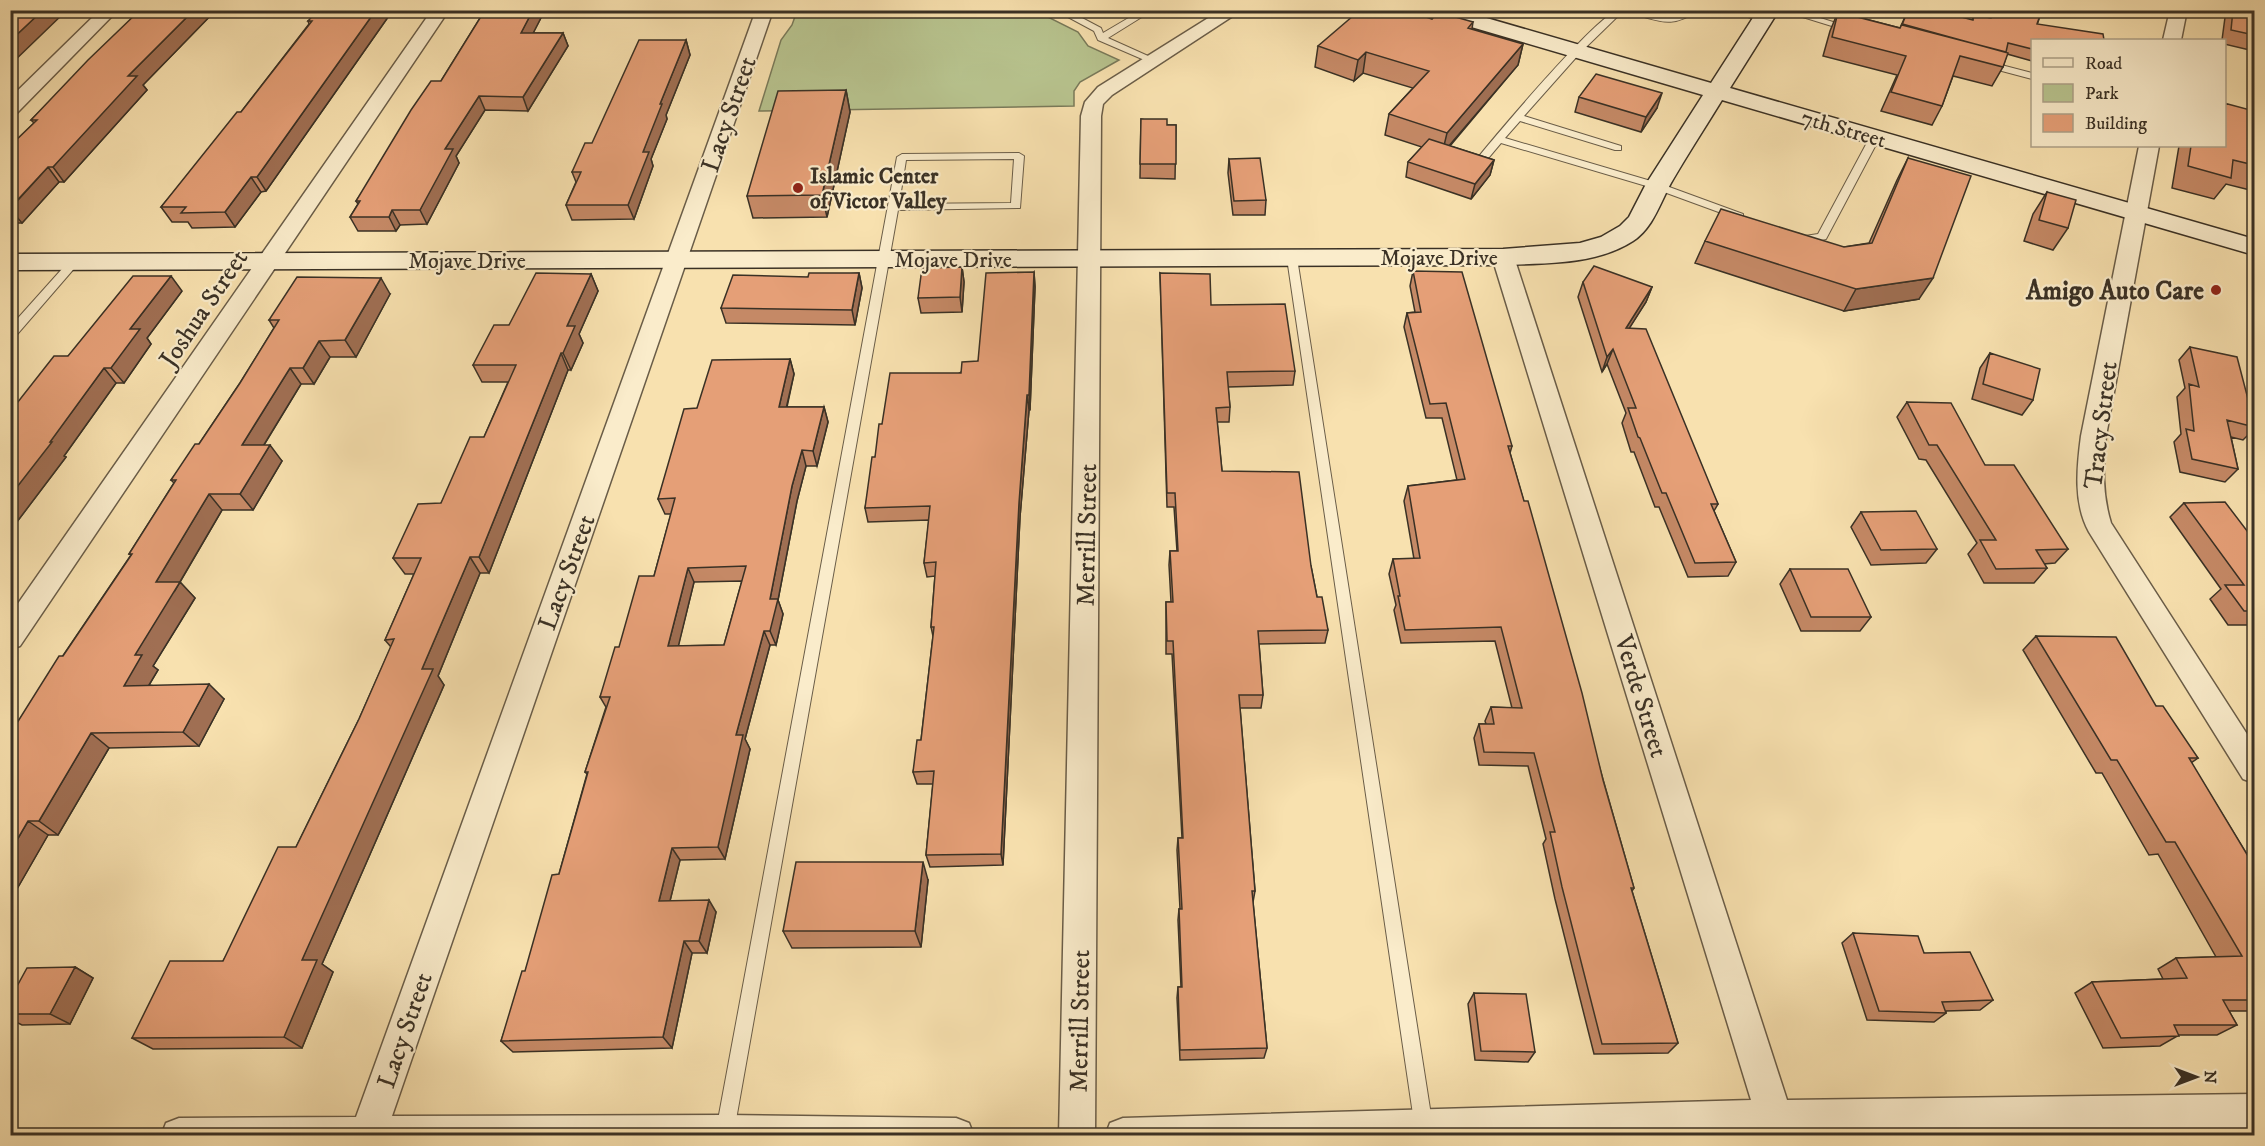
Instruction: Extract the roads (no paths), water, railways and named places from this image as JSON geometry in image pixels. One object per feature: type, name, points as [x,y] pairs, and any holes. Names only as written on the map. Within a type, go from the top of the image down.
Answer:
[{"type":"street","points":[[10,109],[110,10]]},
{"type":"street","name":"Joshua Street","points":[[10,638],[441,10]]},
{"type":"street","name":"Merrill Street","points":[[1077,1136],[1091,117],[1094,102],[1105,90],[1234,10]]},
{"type":"street","name":"7th Street","points":[[1434,10],[2254,247]]},
{"type":"street","points":[[2172,39],[2179,10]]},
{"type":"street","name":"Lacy Street","points":[[368,1134],[677,260],[760,12]]},
{"type":"street","name":"Mojave Drive","points":[[10,262],[1503,257],[1581,251],[1604,246],[1625,235],[1641,218],[1657,186],[1717,91],[1772,13]]},
{"type":"street","name":"Tracy Street","points":[[2149,147],[2134,212],[2092,447],[2091,506],[2098,525],[2254,770]]},
{"type":"street","name":"Verde Street","points":[[1503,257],[1777,1127]]},
{"type":"street","points":[[1123,1136],[1424,1128],[1777,1127],[2254,1112]]},
{"type":"street","points":[[179,1136],[725,1133],[956,1136]]},
{"type":"lane","points":[[1059,10],[1098,30],[1101,38],[1152,60]]},
{"type":"lane","points":[[1101,38],[1149,10]]},
{"type":"lane","points":[[1476,166],[1576,52],[1615,14],[1626,12],[1667,21],[1683,18],[1694,10]]},
{"type":"lane","points":[[1730,10],[1772,13],[1862,32]]},
{"type":"lane","points":[[1976,61],[2031,76]]},
{"type":"lane","points":[[1519,118],[1618,148]]},
{"type":"lane","points":[[1783,231],[1804,239],[1822,237],[1875,137]]},
{"type":"lane","points":[[1500,140],[1657,186],[1751,220]]},
{"type":"lane","points":[[725,1133],[902,157],[1019,156],[1016,206],[893,207]]},
{"type":"lane","points":[[1292,258],[1424,1128]]},
{"type":"lane","points":[[10,335],[74,262]]},
{"type":"place","name":"Islamic Center of Victor Valley","points":[[798,188]]},
{"type":"place","name":"Amigo Auto Care","points":[[2216,290]]}]
